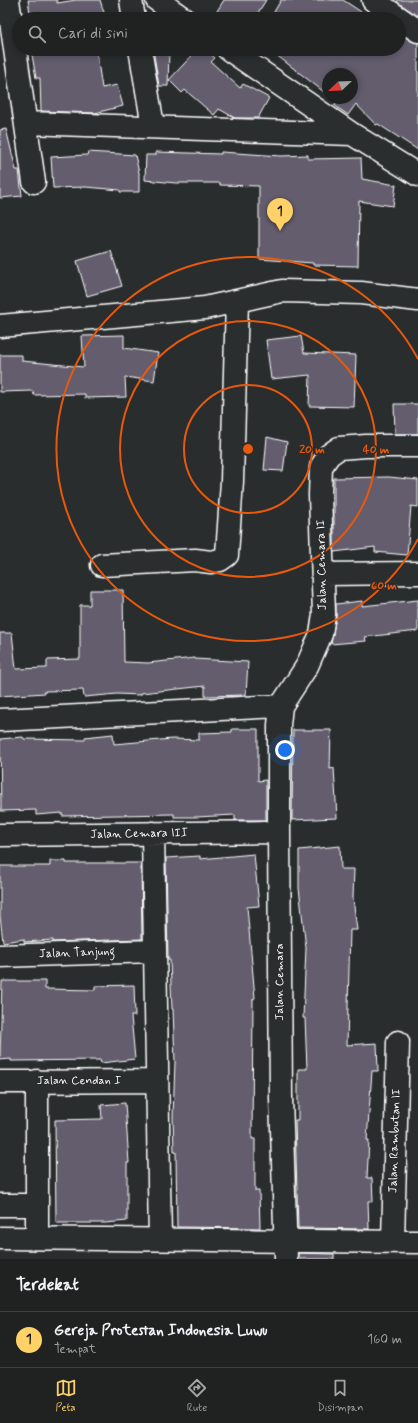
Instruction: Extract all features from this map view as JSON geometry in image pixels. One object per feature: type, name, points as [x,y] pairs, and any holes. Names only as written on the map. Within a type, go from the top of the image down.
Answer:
[{"type":"street","points":[[8,0],[12,26]]},
{"type":"street","points":[[131,0],[133,12]]},
{"type":"street","points":[[157,0],[174,12]]},
{"type":"street","points":[[373,0],[390,12]]},
{"type":"street","points":[[406,23],[418,31]]},
{"type":"street","points":[[17,56],[34,182]]},
{"type":"street","points":[[141,56],[153,126]]},
{"type":"street","points":[[238,56],[352,134],[418,175]]},
{"type":"street","points":[[27,123],[153,126],[352,134]]},
{"type":"street","points":[[0,326],[205,308],[282,291],[361,293],[418,300]]},
{"type":"street","points":[[102,565],[195,560],[212,562],[220,560],[227,555],[232,481],[237,301]]},
{"type":"street","name":"Jalan Cemara II","points":[[280,716],[308,666],[322,634],[324,614],[320,495],[321,466],[329,455],[339,448],[366,446],[418,446]]},
{"type":"street","points":[[323,574],[418,573]]},
{"type":"street","points":[[0,720],[280,716]]},
{"type":"street","name":"Jalan Cemara","points":[[280,716],[279,832],[281,1096],[286,1249]]},
{"type":"street","name":"Jalan Cemara III","points":[[0,835],[279,832]]},
{"type":"street","points":[[153,833],[160,1239]]},
{"type":"street","name":"Jalan Tanjung","points":[[0,956],[155,951]]},
{"type":"street","name":"Jalan Rambutan II","points":[[393,1241],[398,1042]]},
{"type":"street","points":[[37,1081],[37,1237]]},
{"type":"street","name":"Jalan Cendan I","points":[[0,1082],[157,1081]]},
{"type":"street","points":[[0,1205],[36,1205]]},
{"type":"street","points":[[0,1238],[37,1237],[160,1239],[286,1249],[393,1241],[418,1242]]},
{"type":"building","points":[[28,0],[57,0],[57,3],[76,0],[100,0],[104,12],[30,12]]},
{"type":"building","points":[[224,0],[266,0],[258,12],[216,12]]},
{"type":"building","points":[[281,0],[343,0],[361,12],[274,12]]},
{"type":"building","points":[[398,0],[418,0],[418,16],[397,2]]},
{"type":"building","points":[[406,38],[418,43],[418,150],[378,124],[376,125],[356,104],[358,104],[358,68],[322,68],[322,90],[278,56],[406,56]]},
{"type":"building","points":[[32,56],[97,56],[102,88],[117,85],[123,106],[95,113],[41,111],[40,78],[36,78]]},
{"type":"building","points":[[154,56],[169,56],[168,86],[159,86]]},
{"type":"building","points":[[191,56],[213,56],[215,58],[211,62],[240,88],[243,84],[269,98],[258,118],[235,118],[219,109],[214,115],[185,90],[182,93],[169,80]]},
{"type":"building","points":[[335,104],[356,104],[348,115],[334,105]]},
{"type":"building","points":[[6,129],[16,170],[19,170],[22,196],[0,198],[0,130]]},
{"type":"building","points":[[88,152],[135,155],[139,173],[139,192],[120,192],[120,190],[86,187],[53,188],[51,157],[87,155]]},
{"type":"building","points":[[156,152],[221,154],[221,152],[281,156],[308,155],[308,159],[361,158],[362,179],[396,185],[393,206],[359,201],[358,266],[313,265],[313,263],[259,259],[259,186],[220,185],[220,183],[176,183],[145,180],[146,155],[156,155]]},
{"type":"building","points":[[111,251],[122,286],[87,296],[77,261]]},
{"type":"building","points":[[124,335],[124,348],[158,353],[154,381],[125,377],[126,397],[85,398],[85,394],[34,395],[33,391],[0,392],[0,355],[22,355],[22,361],[84,367],[82,336]]},
{"type":"building","points":[[301,336],[304,353],[356,355],[354,407],[309,406],[310,375],[271,379],[266,340]]},
{"type":"building","points":[[394,404],[418,404],[418,434],[395,434]]},
{"type":"building","points":[[267,437],[287,442],[283,471],[264,470]]},
{"type":"building","points":[[389,477],[418,480],[418,507],[411,506],[407,555],[375,552],[375,547],[334,552],[334,478]]},
{"type":"building","points":[[90,590],[123,590],[124,662],[148,663],[195,658],[248,662],[246,695],[205,696],[205,686],[141,693],[141,695],[117,694],[84,697],[83,690],[45,691],[45,693],[0,696],[0,633],[12,633],[16,669],[47,668],[47,660],[80,659],[80,605],[90,605]]},
{"type":"building","points":[[418,600],[418,631],[365,637],[366,641],[331,644],[336,616],[336,604],[362,601],[362,606]]},
{"type":"building","points":[[232,729],[258,729],[258,781],[266,780],[266,820],[235,820],[235,815],[196,817],[174,817],[174,814],[62,816],[62,813],[36,815],[36,810],[1,811],[0,739],[23,737],[24,739],[85,740],[85,737],[113,734],[114,744],[172,739],[199,740],[199,733],[232,732]]},
{"type":"building","points":[[293,730],[331,730],[330,769],[334,768],[337,818],[292,820]]},
{"type":"building","points":[[340,846],[341,869],[354,869],[353,898],[357,930],[350,930],[347,1045],[377,1043],[378,1071],[372,1071],[367,1140],[369,1140],[367,1178],[372,1178],[373,1201],[368,1201],[369,1229],[298,1228],[295,1120],[298,1120],[298,1069],[307,1069],[305,1018],[303,1018],[306,948],[299,888],[299,850]]},
{"type":"building","points":[[254,854],[259,906],[247,907],[255,998],[253,999],[252,1139],[255,1139],[255,1191],[259,1191],[260,1228],[177,1227],[176,1152],[174,1152],[173,1117],[175,1062],[170,960],[168,960],[166,858],[200,856],[200,859]]},
{"type":"building","points":[[50,861],[66,861],[66,863],[141,863],[142,939],[53,942],[53,940],[24,942],[24,939],[3,942],[0,916],[0,866],[50,866]]},
{"type":"building","points":[[2,981],[45,981],[45,989],[95,990],[95,986],[134,985],[135,1016],[131,1016],[135,1059],[101,1063],[100,1060],[0,1060]]},
{"type":"building","points":[[125,1103],[129,1163],[127,1163],[127,1221],[105,1223],[56,1223],[55,1120],[102,1119],[101,1105]]},
{"type":"building","points":[[299,1253],[334,1254],[334,1259],[299,1259]]},
{"type":"place","name":"Gereja Protestan Indonesia Luwu","points":[[280,231]]}]
